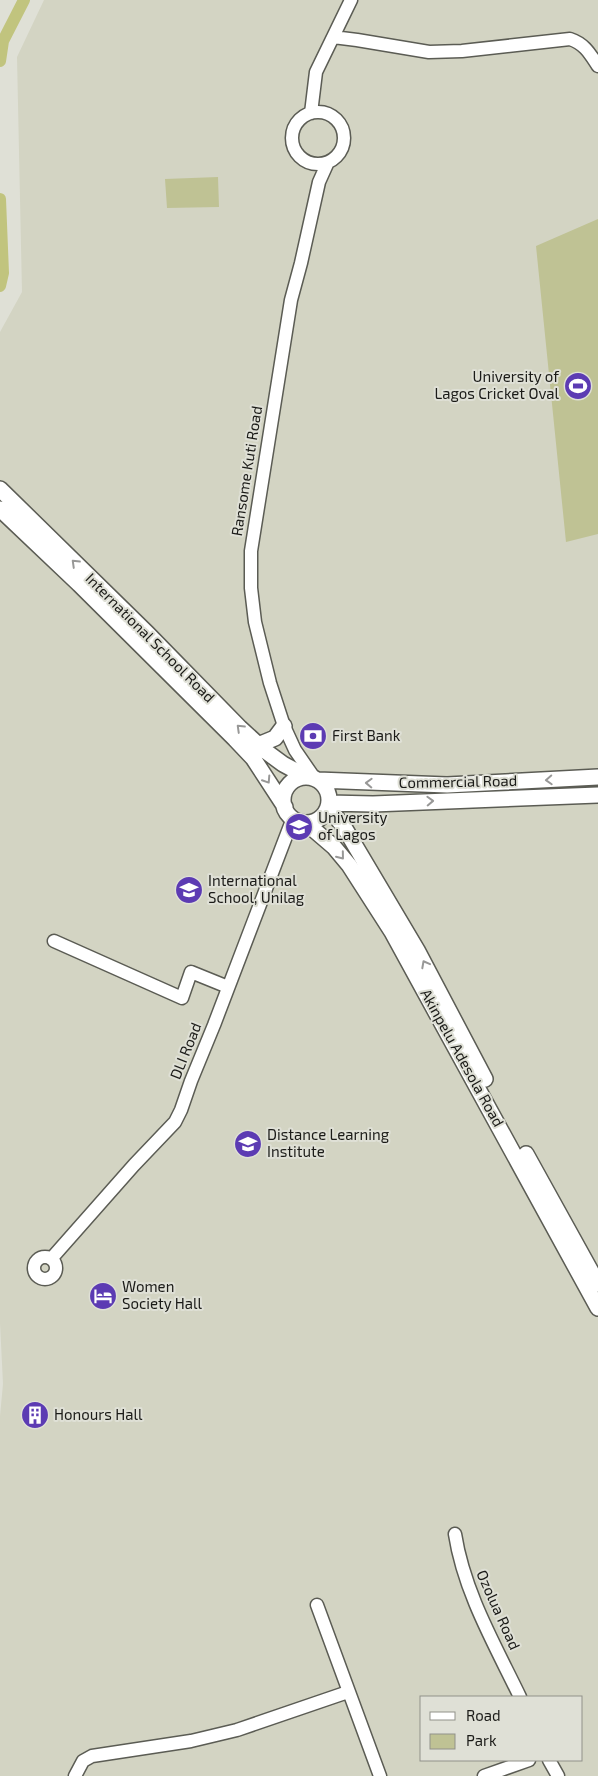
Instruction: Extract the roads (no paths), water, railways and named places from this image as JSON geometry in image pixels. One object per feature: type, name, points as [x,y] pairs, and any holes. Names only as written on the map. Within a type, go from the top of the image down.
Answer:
[{"type":"street","points":[[311,113],[316,72],[351,0]]},
{"type":"street","points":[[333,38],[430,52],[462,51],[570,39],[587,48],[598,66]]},
{"type":"street","points":[[320,112],[334,118],[344,133],[344,142],[339,154],[328,162],[315,164],[303,159],[293,145],[293,132],[297,124],[303,117],[311,113],[320,112]]},
{"type":"street","name":"Ransome Kuti Road","points":[[313,779],[295,750],[284,726],[270,683],[255,622],[251,588],[251,551],[291,300],[319,182],[328,162]]},
{"type":"street","name":"International School Road","points":[[0,489],[258,745],[283,764],[313,779]]},
{"type":"street","name":"International School Road","points":[[0,509],[79,584],[241,745],[253,758],[294,816]]},
{"type":"street","points":[[258,745],[276,738],[284,726]]},
{"type":"street","points":[[300,778],[313,779],[324,786],[328,794],[329,805],[323,815],[316,821],[294,816],[284,800],[288,786],[300,778]]},
{"type":"street","name":"Commercial Road","points":[[313,779],[447,785],[598,778]]},
{"type":"street","name":"Commercial Road","points":[[329,805],[598,796]]},
{"type":"street","name":"Akinpelu Adesola Road","points":[[329,805],[417,950],[507,1120],[598,1284]]},
{"type":"street","name":"DLI Road","points":[[51,1259],[134,1165],[175,1122],[294,816]]},
{"type":"street","name":"Akinpelu Adesola Road","points":[[294,816],[334,847],[349,865],[392,932],[598,1308]]},
{"type":"street","points":[[54,940],[182,998],[191,972],[228,987]]},
{"type":"street","name":"Ozolua Road","points":[[455,1534],[465,1576],[520,1696]]},
{"type":"street","points":[[317,1605],[380,1776]]},
{"type":"street","points":[[75,1776],[83,1761],[92,1756],[191,1740],[237,1730],[348,1692]]},
{"type":"street","points":[[484,1776],[526,1761]]},
{"type":"street","points":[[550,1761],[558,1776]]},
{"type":"waterway","points":[[0,61],[3,41],[24,0]]},
{"type":"waterway","points":[[0,199],[3,273],[0,286]]},
{"type":"place","name":"University of Lagos Cricket Oval","points":[[578,386]]},
{"type":"place","name":"First Bank","points":[[313,736]]},
{"type":"place","name":"University of Lagos","points":[[299,827]]},
{"type":"place","name":"International School, Unilag","points":[[189,890]]},
{"type":"place","name":"Distance Learning Institute","points":[[248,1144]]},
{"type":"place","name":"Women Society Hall","points":[[103,1296]]},
{"type":"place","name":"Honours Hall","points":[[35,1415]]}]
